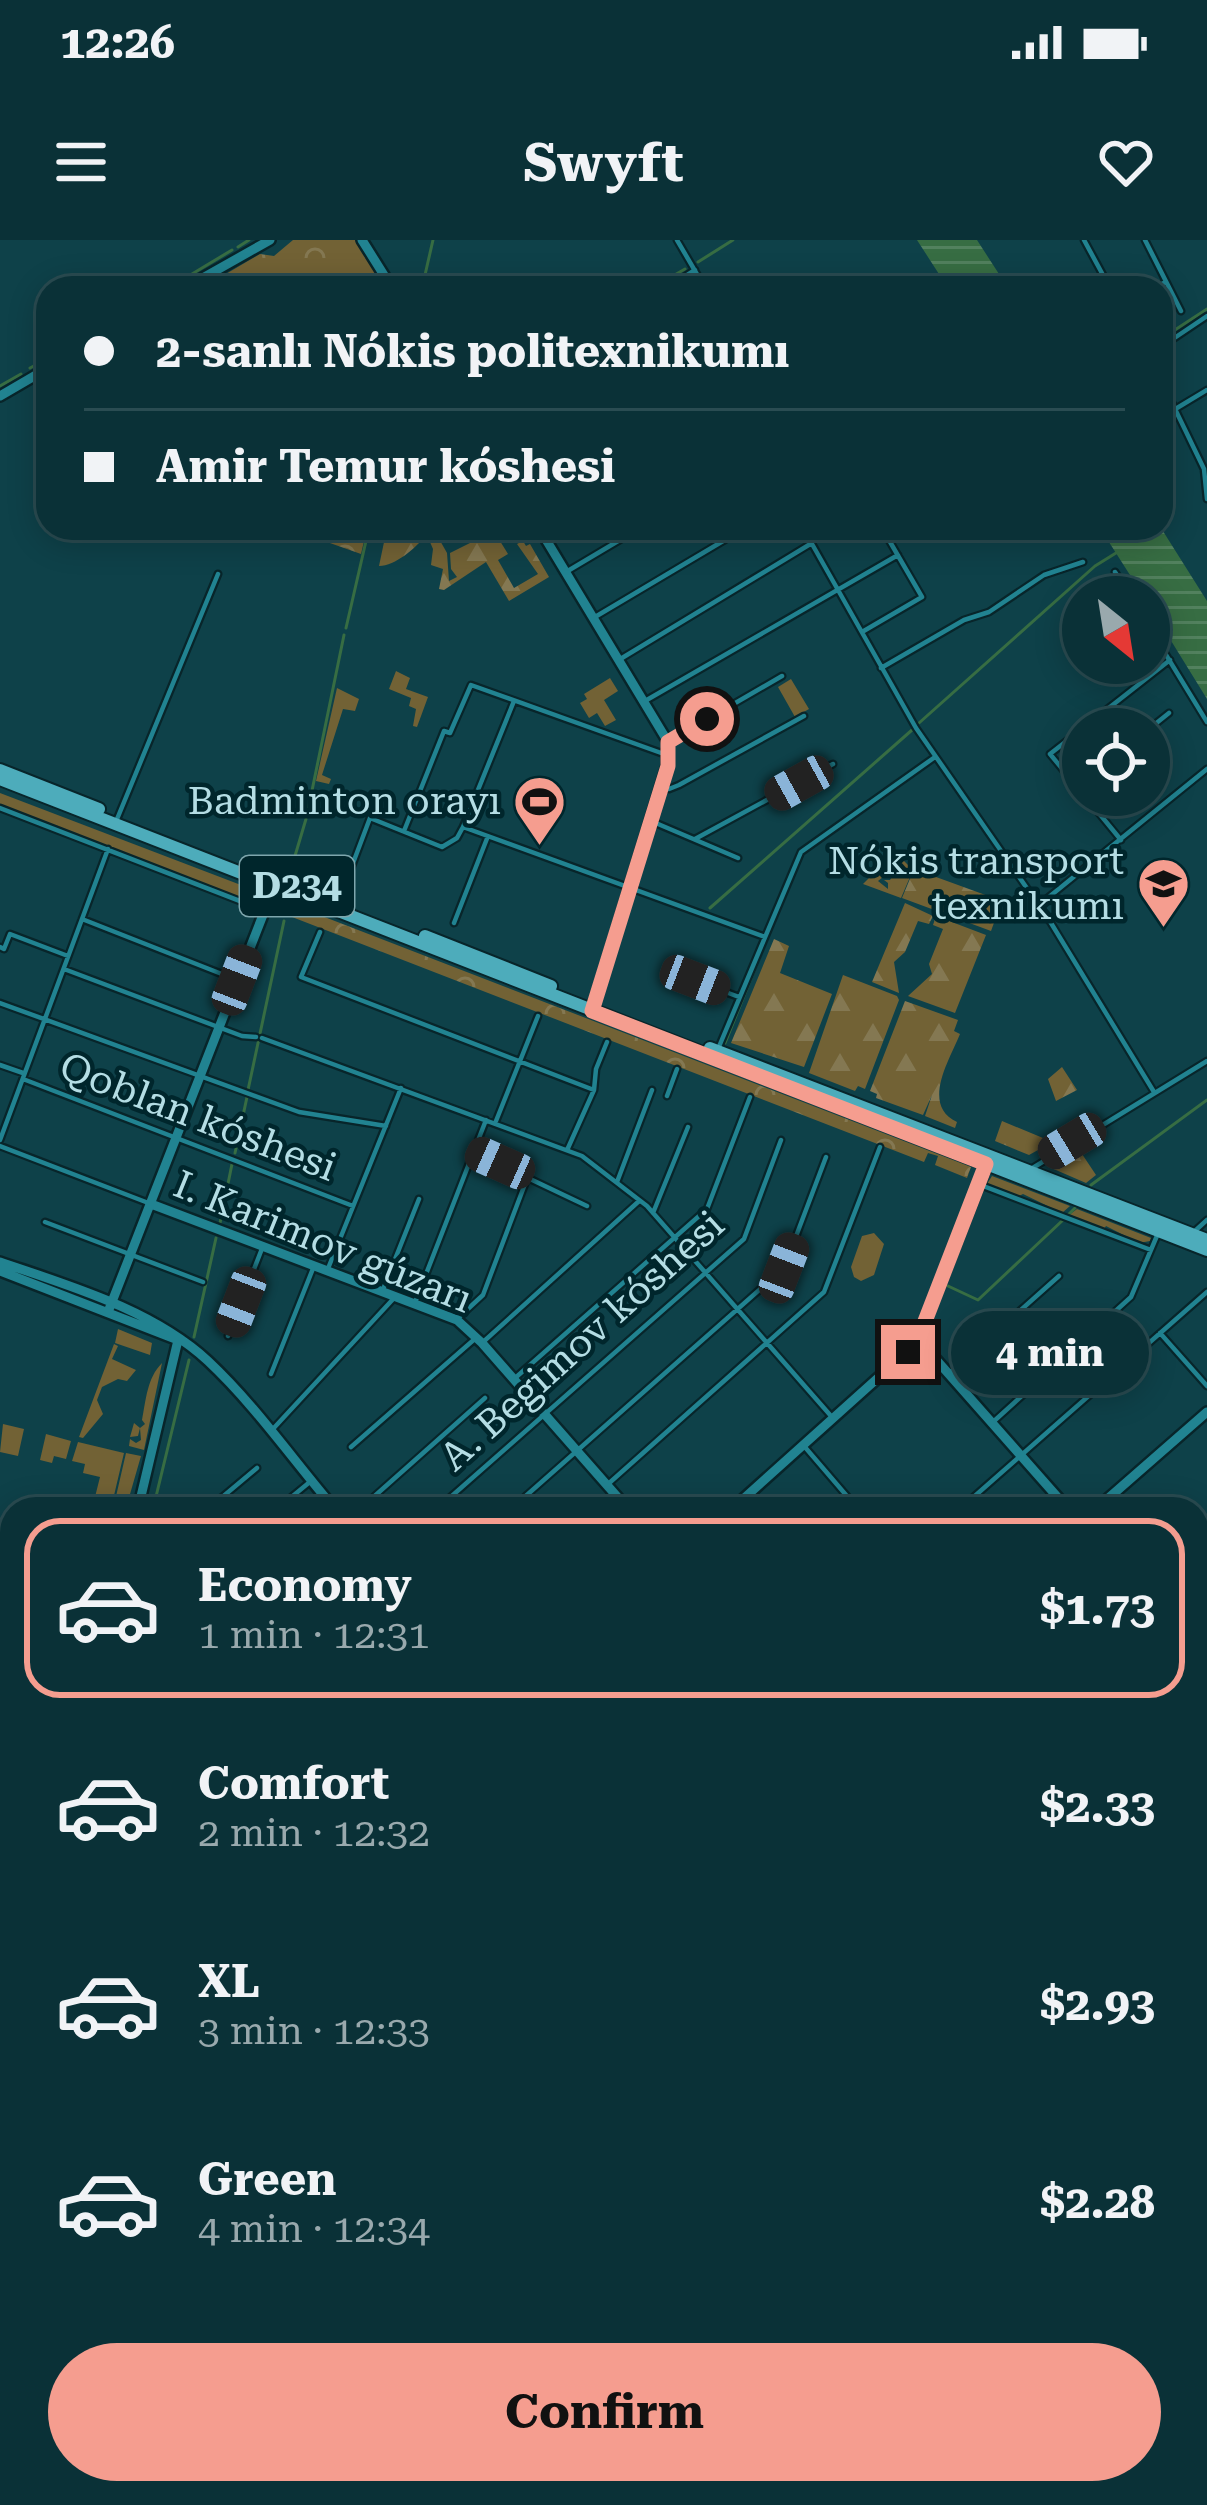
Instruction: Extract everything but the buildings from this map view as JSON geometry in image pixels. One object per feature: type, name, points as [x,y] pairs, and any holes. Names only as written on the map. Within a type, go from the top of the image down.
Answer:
[{"type":"main road","name":"D234","points":[[0,770],[589,1007],[988,1160]]},
{"type":"main road","name":"D234","points":[[0,779],[117,820]]},
{"type":"main road","name":"D234","points":[[276,882],[589,1007],[717,1050],[1207,1250]]},
{"type":"main road","name":"D234","points":[[1028,1176],[1200,1238]]},
{"type":"street","points":[[206,276],[269,240]]},
{"type":"street","points":[[362,240],[384,276]]},
{"type":"street","points":[[677,240],[698,276]]},
{"type":"street","points":[[1084,240],[1104,276]]},
{"type":"street","points":[[1144,240],[1163,276]]},
{"type":"street","points":[[686,276],[695,270]]},
{"type":"street","points":[[1173,296],[1181,311]]},
{"type":"street","points":[[1173,338],[1207,316]]},
{"type":"street","points":[[0,396],[36,375]]},
{"type":"street","points":[[1177,408],[1207,390]]},
{"type":"street","points":[[1173,401],[1206,468],[1207,499]]},
{"type":"street","points":[[546,540],[645,701],[668,742],[670,756],[589,1007]]},
{"type":"street","points":[[566,572],[620,540]]},
{"type":"street","points":[[593,618],[725,540]]},
{"type":"street","points":[[810,540],[934,757],[1038,905],[1154,1092]]},
{"type":"street","points":[[862,632],[922,598],[889,540]]},
{"type":"street","points":[[620,659],[812,543]]},
{"type":"street","points":[[645,701],[898,555]]},
{"type":"street","points":[[881,668],[964,620],[989,611],[1044,575],[1083,562]]},
{"type":"street","points":[[1115,572],[1118,576]]},
{"type":"street","points":[[117,820],[218,574]]},
{"type":"street","points":[[1170,660],[1207,722]]},
{"type":"street","points":[[668,742],[782,676]]},
{"type":"street","points":[[1109,708],[1139,684]]},
{"type":"street","points":[[404,831],[444,731],[450,733],[470,685],[670,756]]},
{"type":"street","points":[[338,903],[370,818],[442,847],[457,838],[514,701]]},
{"type":"street","points":[[661,787],[679,785],[805,716]]},
{"type":"street","points":[[1062,745],[1050,754],[1062,768]]},
{"type":"street","points":[[717,1050],[801,852],[934,757]]},
{"type":"street","points":[[695,839],[833,764]]},
{"type":"street","points":[[1038,905],[1207,769]]},
{"type":"street","points":[[0,808],[265,911]]},
{"type":"street","points":[[1102,816],[1121,840]]},
{"type":"street","points":[[651,821],[738,858]]},
{"type":"street","points":[[463,827],[765,937]]},
{"type":"street","points":[[454,923],[488,836]]},
{"type":"street","points":[[0,1143],[108,849]]},
{"type":"street","points":[[110,1308],[276,882]]},
{"type":"street","points":[[82,919],[237,980]]},
{"type":"street","points":[[320,932],[301,977],[594,1090]]},
{"type":"street","points":[[0,947],[4,949],[10,934],[68,956]]},
{"type":"street","points":[[64,969],[219,1028],[259,1037],[496,1121],[582,1156],[640,1200],[834,1419]]},
{"type":"street","points":[[667,970],[739,998]]},
{"type":"street","points":[[0,1003],[299,1112],[386,1126]]},
{"type":"street","points":[[496,1121],[538,1016]]},
{"type":"street","points":[[567,1150],[594,1090],[607,1042]]},
{"type":"street","points":[[1028,1176],[1040,1160],[1207,1060]]},
{"type":"street","name":"Qoblan kóshesi","points":[[0,1065],[353,1206]]},
{"type":"street","points":[[667,1096],[677,1069]]},
{"type":"street","points":[[327,1270],[401,1088]]},
{"type":"street","points":[[617,1182],[652,1090]]},
{"type":"street","points":[[514,1379],[707,1209],[750,1097]]},
{"type":"street","points":[[414,1305],[487,1118]]},
{"type":"street","points":[[652,1213],[688,1127]]},
{"type":"street","name":"A. Begimov kóshesi","points":[[450,1497],[744,1239],[782,1140]]},
{"type":"street","name":"I. Karimov gúzarı","points":[[0,1143],[457,1320],[618,1497]]},
{"type":"street","points":[[607,1485],[829,1285],[880,1147]]},
{"type":"street","points":[[472,1151],[587,1206]]},
{"type":"street","points":[[525,1497],[784,1268],[826,1157]]},
{"type":"street","points":[[746,1497],[900,1361],[917,1338],[988,1160]]},
{"type":"street","points":[[457,1320],[483,1295],[528,1176]]},
{"type":"street","points":[[978,1184],[1151,1250]]},
{"type":"street","points":[[382,1292],[418,1199]]},
{"type":"street","points":[[351,1447],[640,1200]]},
{"type":"street","points":[[1200,1238],[1207,1220]]},
{"type":"street","points":[[45,1222],[203,1282]]},
{"type":"street","points":[[993,1422],[1113,1317],[1136,1290],[1159,1232]]},
{"type":"street","points":[[228,1336],[263,1246]]},
{"type":"street","points":[[271,1374],[314,1266]]},
{"type":"street","points":[[0,1267],[110,1308],[178,1340],[208,1362],[325,1497]]},
{"type":"street","points":[[949,1373],[1059,1276]]},
{"type":"street","points":[[974,1497],[1207,1292]]},
{"type":"street","points":[[270,1432],[395,1298]]},
{"type":"street","points":[[1160,1333],[1207,1385]]},
{"type":"street","points":[[917,1338],[1058,1497]]},
{"type":"street","points":[[141,1497],[178,1340]]},
{"type":"street","points":[[374,1497],[485,1398]]},
{"type":"street","points":[[1110,1497],[1207,1412]]},
{"type":"street","points":[[804,1446],[848,1497]]},
{"type":"street","points":[[222,1497],[257,1468]]},
{"type":"street","points":[[292,1497],[311,1481]]},
{"type":"green space","points":[[293,240],[357,240],[379,276],[222,276],[260,254],[274,256]]},
{"type":"green space","points":[[321,540],[364,540],[361,554]]},
{"type":"green space","points":[[384,540],[422,540],[392,563],[379,566]]},
{"type":"green space","points":[[440,540],[447,553],[449,581],[457,577],[450,553],[476,540],[499,540],[508,554],[498,560],[514,588],[538,574],[517,544],[523,541],[530,544],[549,577],[509,601],[486,562],[439,589],[443,569],[431,565],[430,542]]},
{"type":"green space","points":[[396,671],[410,678],[406,689],[428,697],[417,727],[413,726],[416,709],[409,706],[411,698],[389,689]]},
{"type":"green space","points":[[610,678],[618,691],[604,700],[616,720],[605,726],[597,713],[589,718],[580,703],[587,699],[584,694]]},
{"type":"green space","points":[[791,679],[809,709],[795,717],[778,687]]},
{"type":"green space","points":[[337,688],[359,699],[355,711],[343,709],[322,775],[331,779],[329,784],[316,781]]},
{"type":"green space","points":[[0,793],[267,895],[258,906],[0,806]]},
{"type":"green space","points":[[894,851],[913,870],[901,898],[863,884],[879,868],[880,873],[888,873],[878,881],[888,889],[884,880],[894,873],[888,866],[881,867],[892,862],[907,873],[891,855]]},
{"type":"green space","points":[[914,869],[1002,901],[991,931],[902,898]]},
{"type":"green space","points":[[278,899],[971,1167],[967,1178],[935,1165],[938,1156],[928,1153],[924,1162],[274,910]]},
{"type":"green space","points":[[905,903],[933,916],[929,924],[918,921],[905,952],[894,962],[899,993],[872,982]]},
{"type":"green space","points":[[936,916],[986,935],[955,1013],[908,996],[932,974],[929,964],[943,929],[933,925]]},
{"type":"green space","points":[[774,939],[789,946],[780,973],[832,994],[804,1067],[731,1043]]},
{"type":"green space","points":[[843,975],[899,1000],[865,1089],[858,1086],[855,1091],[809,1073]]},
{"type":"green space","points":[[905,1001],[958,1020],[954,1031],[960,1034],[939,1094],[946,1114],[957,1122],[955,1128],[925,1116],[932,1095],[923,1115],[876,1098],[870,1091]]},
{"type":"green space","points":[[1062,1067],[1077,1090],[1056,1101],[1048,1079]]},
{"type":"green space","points":[[1002,1121],[1043,1138],[1047,1145],[1029,1155],[995,1141]]},
{"type":"green space","points":[[1078,1148],[1096,1175],[1086,1183],[1049,1167]]},
{"type":"green space","points":[[992,1176],[1070,1206],[1062,1213],[1023,1194],[987,1184]]},
{"type":"green space","points":[[1077,1209],[1150,1241],[1139,1243],[1069,1215]]},
{"type":"green space","points":[[874,1233],[884,1244],[874,1275],[861,1281],[851,1267],[862,1236]]},
{"type":"green space","points":[[118,1329],[152,1343],[150,1355],[115,1343]]},
{"type":"green space","points":[[114,1344],[118,1346],[112,1359],[136,1370],[127,1381],[118,1379],[102,1387],[97,1400],[103,1414],[79,1437]]},
{"type":"green space","points":[[162,1363],[144,1450],[129,1446],[130,1439],[141,1440],[140,1428],[145,1424],[150,1382]]},
{"type":"green space","points":[[3,1424],[24,1429],[18,1456],[0,1452]]},
{"type":"green space","points":[[46,1434],[71,1441],[66,1459],[40,1460]]},
{"type":"green space","points":[[78,1442],[124,1453],[114,1497],[95,1497],[100,1477],[83,1473],[85,1464],[72,1461]]},
{"type":"green space","points":[[126,1453],[141,1456],[129,1497],[116,1497]]},
{"type":"shaded area","points":[[917,240],[977,240],[1000,276],[940,276]]},
{"type":"shaded area","points":[[1108,540],[1169,540],[1207,601],[1207,699],[1170,639],[1170,576],[1131,576]]},
{"type":"waterway","points":[[238,247],[249,240]]},
{"type":"waterway","points":[[425,276],[433,240]]},
{"type":"waterway","points":[[698,262],[733,240]]},
{"type":"waterway","points":[[192,274],[232,250]]},
{"type":"waterway","points":[[673,276],[685,269]]},
{"type":"waterway","points":[[1173,331],[1207,309]]},
{"type":"waterway","points":[[30,368],[36,365]]},
{"type":"waterway","points":[[0,386],[21,374]]},
{"type":"waterway","points":[[346,628],[366,540]]},
{"type":"waterway","points":[[919,723],[1095,566],[1116,553]]},
{"type":"waterway","points":[[307,815],[344,635]]},
{"type":"waterway","points":[[710,908],[912,730]]},
{"type":"waterway","points":[[289,876],[306,819]]},
{"type":"waterway","points":[[283,915],[284,898]]},
{"type":"waterway","points":[[248,1090],[284,921]]},
{"type":"waterway","points":[[725,1043],[768,936]]},
{"type":"waterway","points":[[235,1153],[247,1097]]},
{"type":"waterway","points":[[1091,1185],[1207,1100]]},
{"type":"waterway","points":[[220,1223],[232,1164]]},
{"type":"waterway","points":[[1069,1214],[1075,1208]]},
{"type":"waterway","points":[[948,1286],[978,1300],[1063,1220]]},
{"type":"waterway","points":[[194,1337],[216,1238]]},
{"type":"waterway","points":[[156,1497],[189,1360]]},
{"type":"place","name":"Badminton orayı","points":[[540,847]]},
{"type":"place","name":"Nókis transport texnikumı","points":[[1163,929]]},
{"type":"route","points":[[707,719],[668,742],[668,766],[592,1011],[986,1164],[922,1329],[908,1352]]}]
